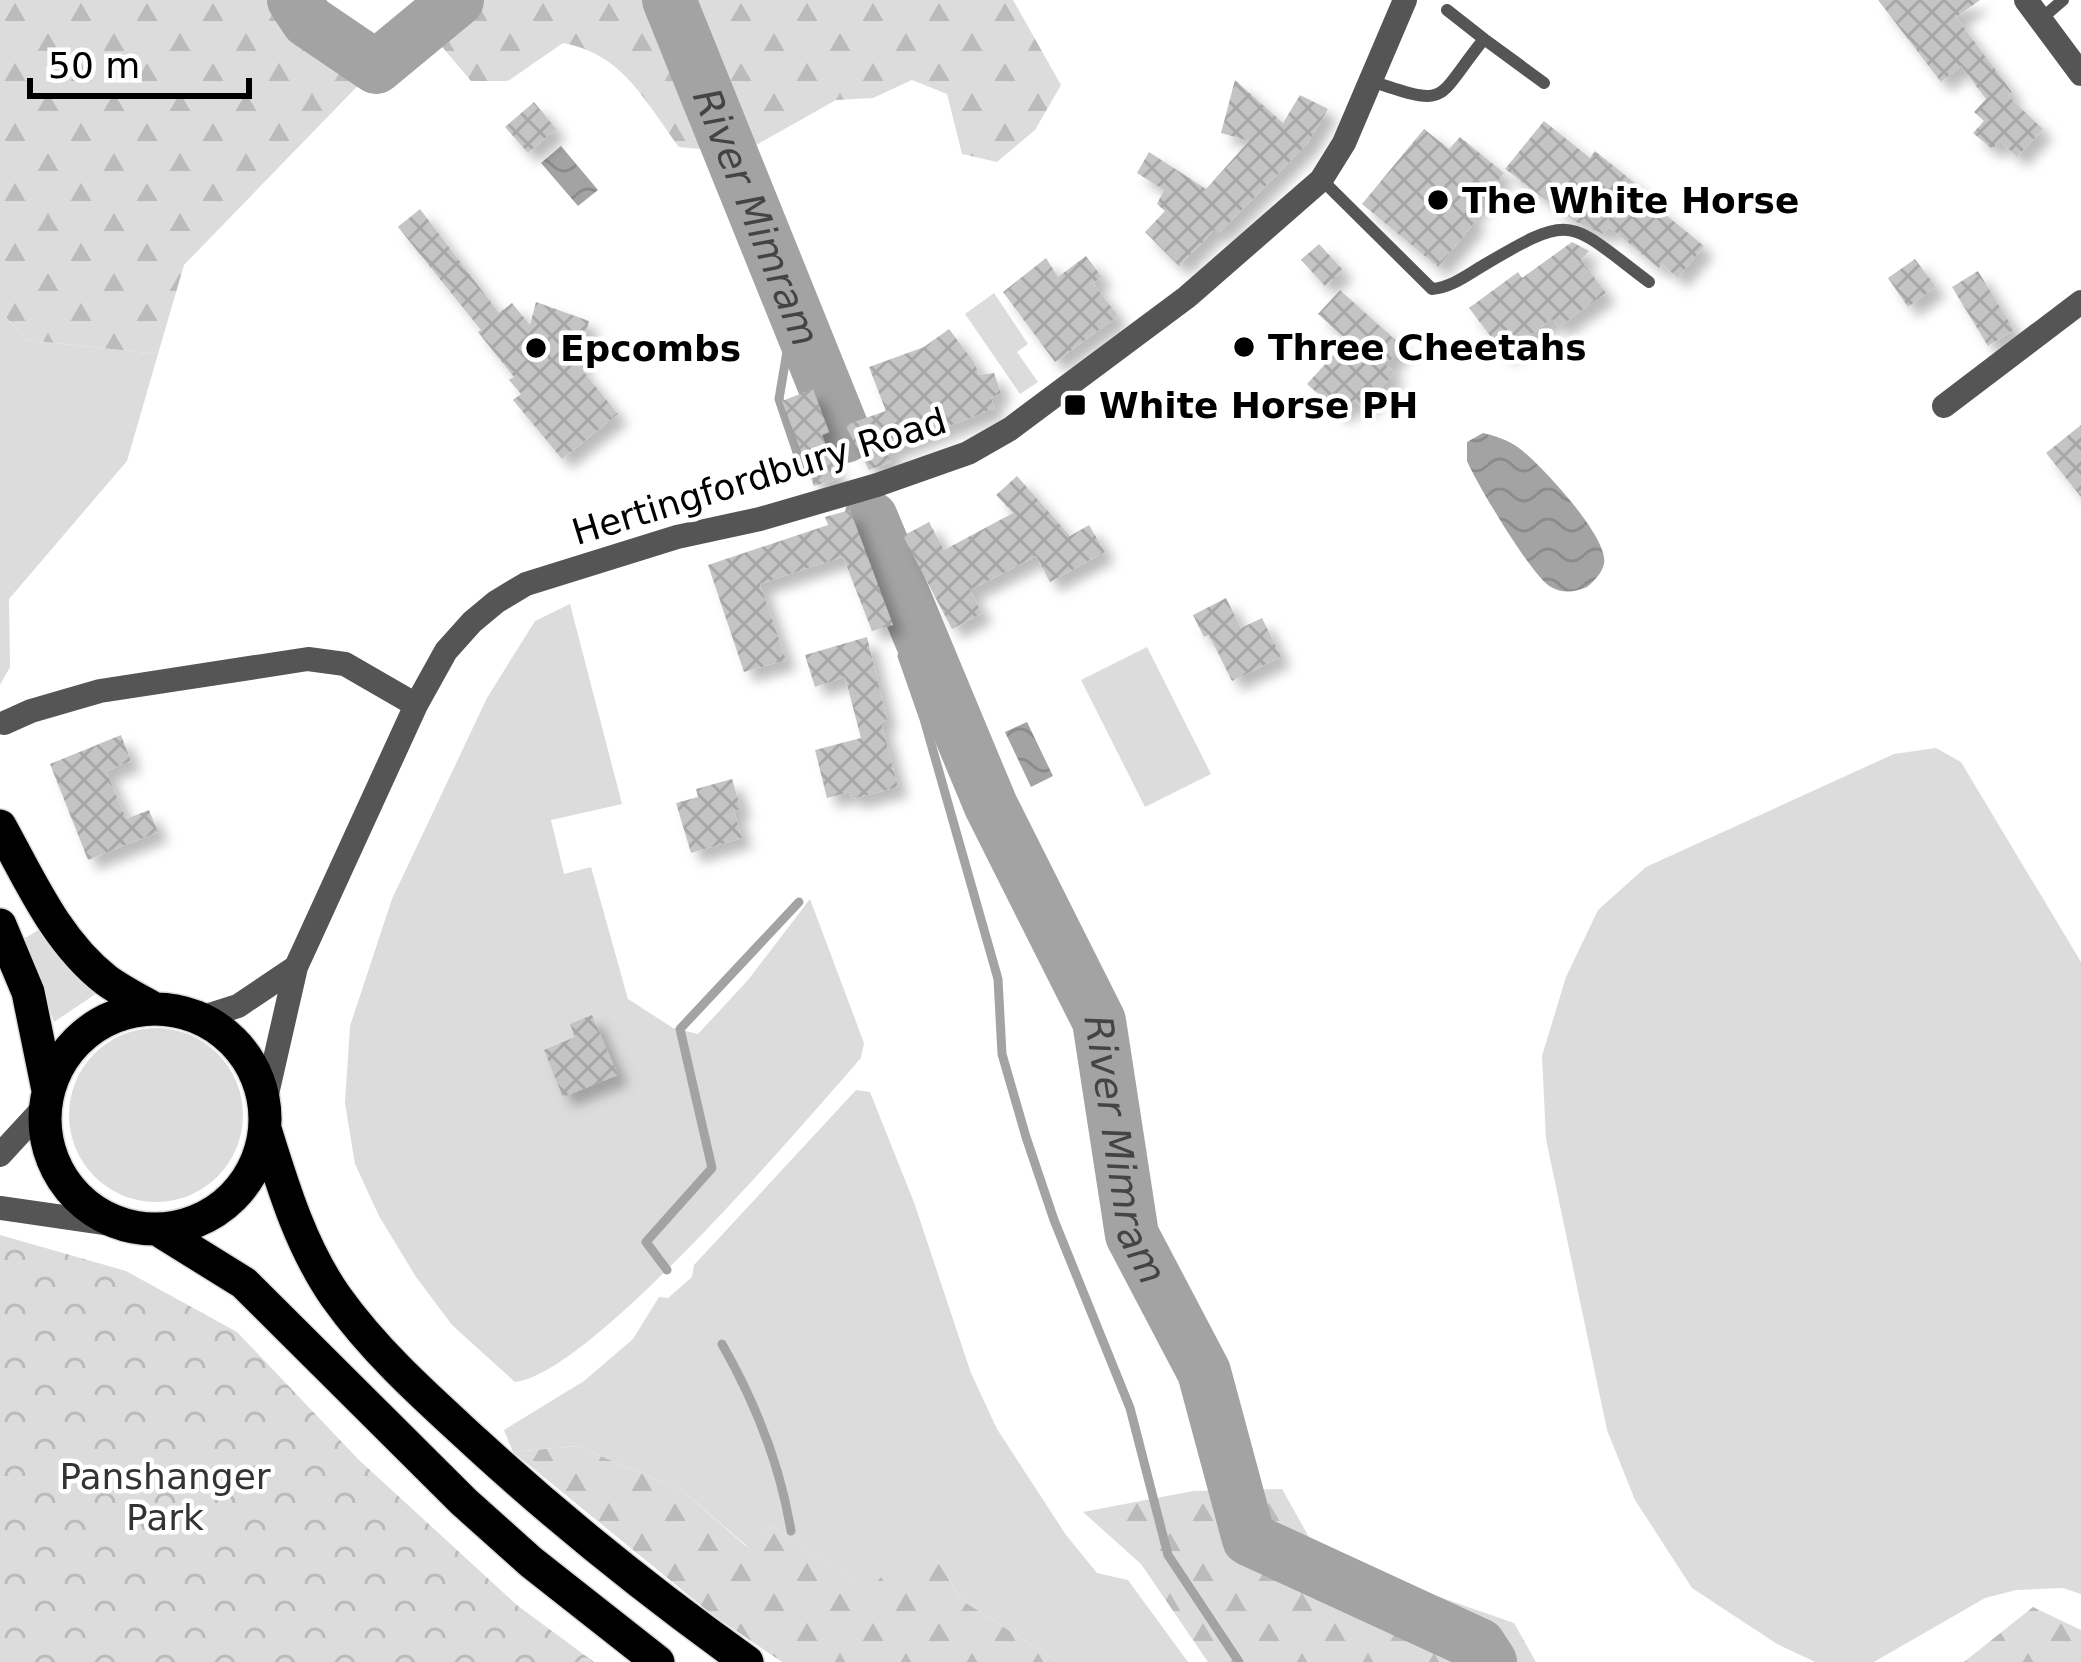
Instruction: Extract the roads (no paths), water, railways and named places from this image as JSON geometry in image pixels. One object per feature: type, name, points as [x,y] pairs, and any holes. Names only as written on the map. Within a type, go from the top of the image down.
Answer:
[{"type":"highway","points":[[0,826],[50,916],[79,955],[109,982],[155,1009]]},
{"type":"highway","points":[[0,925],[28,992],[46,1098],[46,1138],[56,1169],[76,1196],[101,1216],[144,1228],[244,1283],[464,1502],[531,1562],[658,1662]]},
{"type":"highway","points":[[46,1098],[59,1063],[76,1041],[126,1012],[155,1009],[200,1018],[224,1034],[244,1054],[257,1079],[264,1118],[307,1247],[336,1297],[429,1400],[501,1466],[650,1592],[747,1662]]},
{"type":"highway","points":[[144,1228],[183,1226],[230,1200],[259,1155],[264,1118]]},
{"type":"street","name":"Hertingfordbury Road","points":[[264,1118],[296,967],[416,704],[446,651],[496,602],[526,584],[677,537],[877,485],[968,453],[1029,416],[1187,297],[1321,179],[1344,143],[1405,0]]},
{"type":"street","points":[[2034,10],[2081,74]]},
{"type":"street","points":[[1944,406],[2081,302]]},
{"type":"street","points":[[4,723],[100,691],[308,658],[345,664],[416,704]]},
{"type":"street","points":[[200,1018],[238,1006],[296,967]]},
{"type":"street","points":[[0,1155],[46,1098]]},
{"type":"street","points":[[0,1208],[144,1228]]},
{"type":"lane","points":[[2034,10],[2063,0]]},
{"type":"lane","points":[[1447,10],[1544,83]]},
{"type":"lane","points":[[1371,81],[1425,99],[1441,95],[1484,39]]},
{"type":"lane","points":[[1321,179],[1432,289],[1451,285],[1527,240],[1559,227],[1589,237],[1649,283]]},
{"type":"water","points":[[561,146],[598,190],[578,206],[541,163]]},
{"type":"water","points":[[1483,433],[1519,448],[1585,520],[1603,552],[1604,564],[1587,587],[1569,592],[1551,587],[1519,549],[1467,461],[1467,442]]},
{"type":"water","points":[[1027,722],[1053,776],[1031,787],[1005,732]]},
{"type":"waterway","name":"River Mimram","points":[[294,0],[308,21],[376,67],[457,0]]},
{"type":"waterway","name":"River Mimram","points":[[669,0],[845,436]]},
{"type":"waterway","points":[[794,310],[779,399],[803,470]]},
{"type":"waterway","name":"River Mimram","points":[[871,518],[991,806],[1099,1021],[1132,1235],[1204,1372],[1249,1539],[1479,1645],[1490,1662]]},
{"type":"waterway","points":[[902,656],[998,979],[1002,1054],[1026,1137],[1130,1408],[1168,1555],[1239,1662]]},
{"type":"waterway","points":[[667,1270],[646,1242],[712,1168],[680,1029],[799,902]]},
{"type":"waterway","points":[[722,1344],[765,1434],[791,1531]]},
{"type":"place","name":"The White Horse","points":[[1438,200]]},
{"type":"place","name":"Three Cheetahs","points":[[1244,347]]},
{"type":"place","name":"Epcombs","points":[[536,348]]},
{"type":"place","name":"White Horse PH","points":[[1075,405]]},
{"type":"park label","name":"Panshanger Park","points":[[165,1496]]}]
